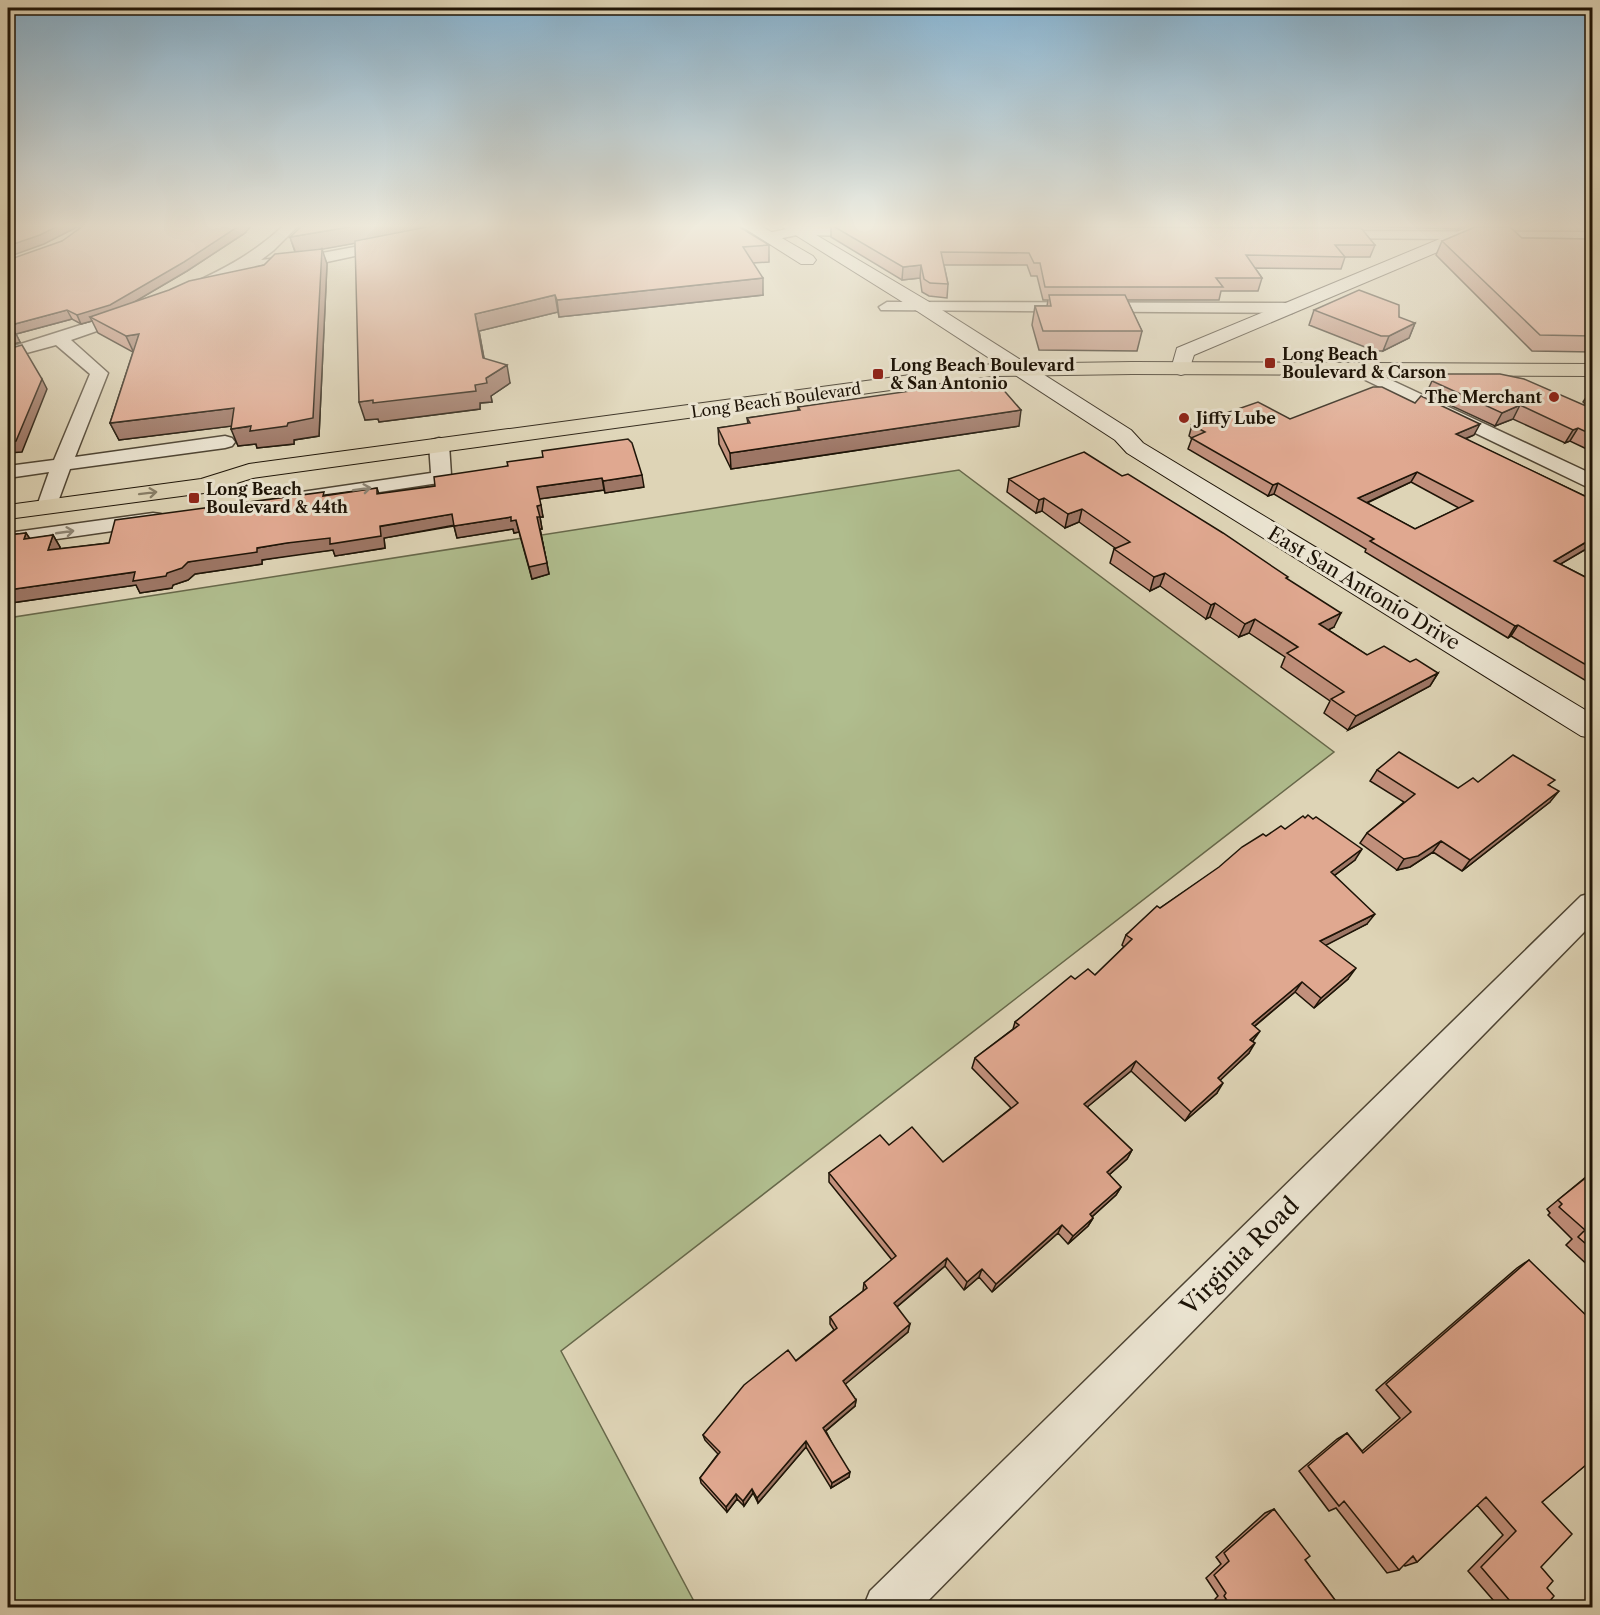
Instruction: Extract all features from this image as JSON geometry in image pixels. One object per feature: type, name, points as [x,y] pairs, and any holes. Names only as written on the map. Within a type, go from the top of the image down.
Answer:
[{"type":"main road","name":"East San Antonio Drive","points":[[915,301],[1123,435],[1135,448],[1593,728]]},
{"type":"main road","points":[[1181,369],[1184,352],[1308,301]]},
{"type":"main road","name":"East San Antonio Drive","points":[[882,304],[993,370],[1106,442],[1135,448]]},
{"type":"main road","name":"Long Beach Boulevard","points":[[8,496],[50,498],[204,486],[249,471],[993,370],[1593,370]]},
{"type":"main road","name":"Long Beach Boulevard","points":[[8,512],[50,498]]},
{"type":"street","points":[[882,304],[924,307],[1292,308]]},
{"type":"street","points":[[8,352],[59,339],[147,308]]},
{"type":"street","points":[[50,498],[99,373],[59,339]]},
{"type":"street","points":[[1361,371],[1593,482]]},
{"type":"street","points":[[8,472],[225,442]]},
{"type":"street","points":[[268,503],[438,477],[441,475],[439,444]]},
{"type":"street","points":[[8,540],[174,516]]},
{"type":"street","name":"Virginia Road","points":[[887,1608],[1593,905]]},
{"type":"green space","points":[[959,470],[1334,752],[561,1351],[697,1607],[8,1608],[8,618]]},
{"type":"building","points":[[8,301],[116,301],[77,315],[67,310],[11,325],[15,333],[8,335]]},
{"type":"building","points":[[136,301],[319,301],[313,418],[288,423],[287,426],[250,431],[251,426],[231,429],[234,408],[110,423],[139,334],[126,336],[90,317]]},
{"type":"building","points":[[356,301],[528,301],[475,314],[483,358],[507,365],[486,378],[487,383],[475,385],[476,391],[373,403],[373,400],[359,402]]},
{"type":"building","points":[[1050,301],[1128,301],[1142,331],[1043,331],[1035,306],[1051,306]]},
{"type":"building","points":[[1333,301],[1389,301],[1399,305],[1399,317],[1415,323],[1389,336],[1381,336],[1314,310]]},
{"type":"building","points":[[1505,301],[1593,301],[1593,336],[1540,335]]},
{"type":"building","points":[[22,345],[42,379],[16,441],[8,442],[8,349]]},
{"type":"building","points":[[1500,374],[1524,379],[1593,409],[1593,435],[1578,428],[1573,430],[1520,405],[1502,413],[1432,381],[1437,375]]},
{"type":"building","points":[[994,379],[1021,410],[730,453],[718,428],[750,423],[747,418],[800,410],[798,407]]},
{"type":"building","points":[[1373,387],[1382,387],[1415,403],[1421,396],[1480,424],[1456,434],[1593,500],[1593,538],[1554,561],[1593,581],[1593,669],[1370,541],[1374,539],[1278,483],[1273,485],[1191,438],[1205,432],[1192,425],[1258,402],[1290,419]],"holes":[[[1417,472],[1473,501],[1415,529],[1358,498]]]},
{"type":"building","points":[[628,439],[632,443],[642,475],[537,487],[541,505],[537,506],[540,517],[537,517],[547,563],[529,567],[516,520],[511,521],[511,517],[454,526],[452,514],[380,526],[381,536],[330,544],[330,538],[287,543],[257,548],[257,552],[188,562],[182,568],[167,573],[166,576],[133,581],[135,572],[8,590],[8,535],[26,533],[24,539],[53,535],[48,550],[109,543],[115,520],[324,492],[323,496],[377,488],[377,494],[435,486],[434,477],[508,466],[507,462],[543,457],[542,451]]},
{"type":"building","points":[[1084,452],[1122,476],[1128,474],[1223,533],[1288,577],[1286,578],[1341,613],[1319,624],[1367,655],[1384,646],[1410,662],[1416,659],[1438,673],[1356,716],[1331,699],[1344,692],[1287,653],[1298,647],[1255,619],[1245,624],[1215,603],[1211,605],[1165,573],[1154,577],[1114,549],[1130,542],[1082,509],[1068,514],[1044,498],[1039,500],[1009,479]]},
{"type":"building","points":[[1399,752],[1458,788],[1473,778],[1478,782],[1513,755],[1555,780],[1548,785],[1559,791],[1470,860],[1441,841],[1418,856],[1404,859],[1367,833],[1415,794],[1377,770]]},
{"type":"building","points":[[1308,815],[1313,819],[1316,817],[1362,849],[1331,872],[1375,914],[1320,941],[1356,968],[1321,998],[1302,982],[1252,1024],[1260,1031],[1250,1040],[1255,1043],[1218,1078],[1223,1083],[1191,1112],[1136,1061],[1084,1104],[1132,1150],[1107,1172],[1121,1187],[1090,1214],[1093,1218],[1073,1236],[1062,1225],[996,1284],[982,1269],[967,1282],[947,1258],[894,1303],[910,1324],[843,1381],[856,1400],[823,1428],[850,1472],[832,1483],[806,1441],[757,1498],[752,1489],[743,1501],[736,1494],[726,1507],[700,1478],[720,1452],[703,1435],[744,1385],[788,1350],[796,1361],[837,1328],[830,1317],[867,1288],[864,1283],[896,1256],[829,1173],[880,1135],[889,1145],[912,1127],[943,1162],[1018,1103],[975,1058],[1019,1025],[1015,1022],[1071,976],[1075,979],[1088,969],[1095,975],[1132,939],[1126,935],[1157,906],[1160,908],[1263,834],[1266,836],[1281,826],[1285,829]]},
{"type":"building","points":[[1593,1172],[1593,1250],[1578,1237],[1585,1230],[1559,1207],[1562,1204],[1558,1200]]},
{"type":"building","points":[[1529,1260],[1593,1322],[1593,1384],[1588,1388],[1593,1392],[1593,1459],[1542,1502],[1572,1534],[1541,1567],[1553,1581],[1547,1588],[1554,1596],[1544,1608],[1533,1608],[1532,1606],[1516,1608],[1481,1567],[1516,1531],[1486,1497],[1417,1562],[1413,1556],[1399,1570],[1344,1501],[1339,1506],[1308,1466],[1347,1433],[1363,1453],[1411,1412],[1386,1384]]},
{"type":"building","points":[[1274,1509],[1310,1556],[1305,1560],[1341,1608],[1232,1608],[1224,1596],[1226,1593],[1214,1575],[1229,1561],[1224,1553]]},
{"type":"place","name":"Long Beach Boulevard & Carson","points":[[1270,363]]},
{"type":"place","name":"Long Beach Boulevard & San Antonio","points":[[878,374]]},
{"type":"place","name":"The Merchant","points":[[1554,397]]},
{"type":"place","name":"Jiffy Lube","points":[[1184,418]]},
{"type":"place","name":"Long Beach Boulevard & 44th","points":[[194,498]]}]
